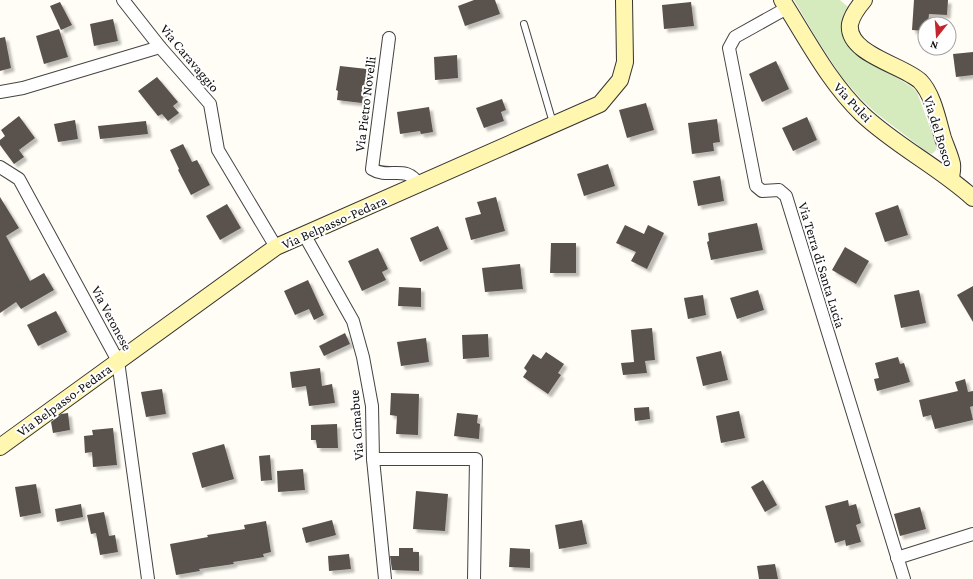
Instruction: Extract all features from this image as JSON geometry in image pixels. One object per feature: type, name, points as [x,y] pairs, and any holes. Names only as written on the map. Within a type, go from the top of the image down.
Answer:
[{"type":"street","name":"Via Caravaggio","points":[[123,0],[160,47],[210,104],[218,150],[276,248]]},
{"type":"street","name":"Via Belpasso-Pedara","points":[[0,447],[276,248],[600,104],[620,80],[625,62],[624,0]]},
{"type":"street","name":"Via del Bosco","points":[[864,0],[855,12],[850,24],[851,33],[855,42],[864,50],[920,81],[928,92],[953,166],[951,179],[973,198]]},
{"type":"street","name":"Via Pulei","points":[[784,4],[829,76],[862,114],[912,153],[951,179]]},
{"type":"street","name":"Via Terra di Santa Lucia","points":[[784,4],[735,37],[729,48],[756,186],[762,191],[779,190],[786,196],[904,579]]},
{"type":"street","name":"Via Pietro Novelli","points":[[389,38],[372,168],[377,172],[407,174],[412,176],[419,185]]},
{"type":"street","points":[[0,92],[23,88],[160,47]]},
{"type":"street","name":"Via Veronese","points":[[0,167],[19,179],[118,361],[148,579]]},
{"type":"street","name":"Via Cimabue","points":[[305,236],[353,321],[363,357],[372,406],[373,459],[385,579]]},
{"type":"street","points":[[373,459],[476,459],[474,579]]},
{"type":"street","points":[[897,558],[973,534]]},
{"type":"lane","points":[[524,24],[554,124]]},
{"type":"green space","points":[[794,0],[840,0],[848,7],[843,27],[844,38],[850,48],[856,53],[912,87],[917,92],[937,147],[932,154],[927,152],[876,113],[860,98],[842,77],[818,41]]},
{"type":"building","points":[[474,0],[495,0],[500,14],[465,26],[458,6]]},
{"type":"building","points":[[914,0],[948,0],[947,15],[929,14],[929,16],[917,16],[917,30],[912,30]]},
{"type":"building","points":[[60,2],[72,25],[61,30],[50,6]]},
{"type":"building","points":[[691,2],[694,26],[664,29],[662,5]]},
{"type":"building","points":[[113,19],[118,41],[94,46],[90,24]]},
{"type":"building","points":[[59,29],[68,57],[44,64],[36,36]]},
{"type":"building","points":[[5,37],[11,68],[0,71],[0,38]]},
{"type":"building","points":[[973,52],[973,75],[956,77],[953,56],[957,56],[957,54]]},
{"type":"building","points":[[457,55],[458,78],[435,80],[434,57]]},
{"type":"building","points":[[776,61],[789,89],[762,102],[749,74]]},
{"type":"building","points":[[340,66],[367,69],[362,103],[337,100],[338,91],[336,90]]},
{"type":"building","points":[[157,77],[178,102],[173,106],[179,113],[168,121],[162,114],[158,116],[138,91]]},
{"type":"building","points":[[502,99],[506,110],[501,112],[504,121],[484,128],[476,108]]},
{"type":"building","points":[[646,103],[654,130],[627,138],[619,110]]},
{"type":"building","points":[[429,107],[433,132],[421,134],[420,131],[400,134],[397,112]]},
{"type":"building","points":[[19,116],[35,138],[19,150],[24,157],[14,164],[0,145],[0,140],[5,136],[1,130]]},
{"type":"building","points":[[807,117],[817,140],[793,151],[782,128]]},
{"type":"building","points":[[717,119],[720,142],[713,143],[714,151],[692,154],[688,123]]},
{"type":"building","points":[[75,120],[78,139],[58,142],[54,124]]},
{"type":"building","points":[[146,121],[148,134],[100,139],[98,126]]},
{"type":"building","points":[[183,144],[192,162],[197,160],[210,185],[191,195],[178,170],[179,169],[170,150]]},
{"type":"building","points":[[608,164],[615,186],[584,196],[577,174]]},
{"type":"building","points":[[720,176],[724,201],[698,206],[693,181]]},
{"type":"building","points":[[0,197],[19,228],[6,236],[30,281],[44,273],[54,290],[21,309],[16,302],[0,313]]},
{"type":"building","points":[[496,197],[505,231],[471,240],[465,218],[481,214],[477,202]]},
{"type":"building","points":[[227,204],[241,228],[220,240],[206,216]]},
{"type":"building","points":[[898,205],[908,235],[885,242],[875,213]]},
{"type":"building","points":[[757,223],[763,250],[711,260],[707,242],[709,241],[708,233]]},
{"type":"building","points":[[625,225],[644,234],[648,225],[664,233],[647,269],[631,261],[636,252],[616,243]]},
{"type":"building","points":[[438,226],[448,249],[420,262],[410,238]]},
{"type":"building","points":[[551,243],[576,243],[576,273],[550,273]]},
{"type":"building","points":[[845,247],[869,261],[856,284],[832,270]]},
{"type":"building","points":[[378,248],[388,269],[382,272],[386,280],[362,291],[348,261]]},
{"type":"building","points":[[520,264],[523,289],[485,292],[482,268]]},
{"type":"building","points":[[308,280],[324,315],[314,320],[309,309],[295,315],[284,291]]},
{"type":"building","points":[[973,286],[973,322],[957,295]]},
{"type":"building","points":[[399,287],[421,288],[421,307],[398,306]]},
{"type":"building","points":[[758,290],[764,310],[737,319],[730,298]]},
{"type":"building","points":[[919,290],[926,323],[901,328],[894,295]]},
{"type":"building","points":[[703,295],[706,315],[688,319],[684,298]]},
{"type":"building","points":[[56,311],[67,332],[38,346],[27,325]]},
{"type":"building","points":[[652,328],[655,360],[645,361],[647,373],[623,375],[621,363],[634,362],[631,330]]},
{"type":"building","points":[[345,333],[350,344],[324,356],[319,346]]},
{"type":"building","points":[[488,334],[489,357],[463,359],[462,335]]},
{"type":"building","points":[[426,338],[429,362],[401,366],[397,342]]},
{"type":"building","points":[[721,351],[728,380],[703,386],[696,357]]},
{"type":"building","points":[[546,352],[564,364],[558,373],[561,375],[548,394],[523,377],[527,371],[524,368],[533,354],[541,359]]},
{"type":"building","points":[[898,357],[900,364],[904,363],[910,382],[877,391],[874,379],[879,378],[875,363]]},
{"type":"building","points":[[320,368],[322,386],[332,384],[335,403],[309,406],[306,386],[292,388],[290,372]]},
{"type":"building","points":[[965,379],[968,392],[973,391],[973,406],[970,407],[973,420],[935,429],[931,415],[923,417],[919,400],[958,391],[955,382]]},
{"type":"building","points":[[162,389],[166,414],[146,417],[141,392]]},
{"type":"building","points":[[391,393],[419,394],[418,435],[396,434],[397,416],[390,415]]},
{"type":"building","points":[[649,407],[650,419],[635,421],[634,408]]},
{"type":"building","points":[[739,411],[745,438],[721,443],[716,416]]},
{"type":"building","points":[[68,413],[70,430],[53,433],[51,422],[61,414]]},
{"type":"building","points":[[457,413],[478,415],[477,423],[480,424],[479,439],[454,436]]},
{"type":"building","points":[[337,424],[338,448],[317,448],[316,440],[311,440],[311,425]]},
{"type":"building","points":[[113,428],[117,465],[93,467],[92,452],[85,453],[84,436],[93,435],[92,430]]},
{"type":"building","points":[[224,444],[234,479],[202,488],[192,453]]},
{"type":"building","points":[[270,455],[272,480],[261,481],[259,456]]},
{"type":"building","points":[[303,469],[305,490],[278,492],[277,471]]},
{"type":"building","points":[[763,480],[777,505],[765,512],[751,487]]},
{"type":"building","points":[[36,484],[41,513],[20,517],[15,487]]},
{"type":"building","points":[[416,491],[448,494],[445,531],[413,529]]},
{"type":"building","points":[[848,500],[849,506],[856,504],[861,523],[856,525],[861,542],[846,546],[845,540],[835,543],[825,506]]},
{"type":"building","points":[[81,504],[83,517],[57,522],[55,509]]},
{"type":"building","points":[[920,507],[926,529],[900,536],[894,514]]},
{"type":"building","points":[[104,512],[109,536],[115,535],[118,552],[100,555],[96,533],[91,534],[87,515]]},
{"type":"building","points":[[332,520],[336,535],[306,543],[302,528]]},
{"type":"building","points":[[582,520],[587,544],[559,549],[555,525]]},
{"type":"building","points":[[266,521],[271,552],[263,554],[264,557],[233,562],[234,564],[199,569],[200,571],[176,575],[170,544],[208,537],[207,535],[245,529],[244,525]]},
{"type":"building","points":[[399,548],[413,548],[413,552],[419,552],[419,571],[392,570],[390,556],[399,556]]},
{"type":"building","points":[[510,548],[530,549],[530,568],[509,567]]},
{"type":"building","points":[[349,554],[351,569],[329,571],[328,556]]},
{"type":"building","points":[[775,564],[778,579],[759,579],[757,566]]}]
